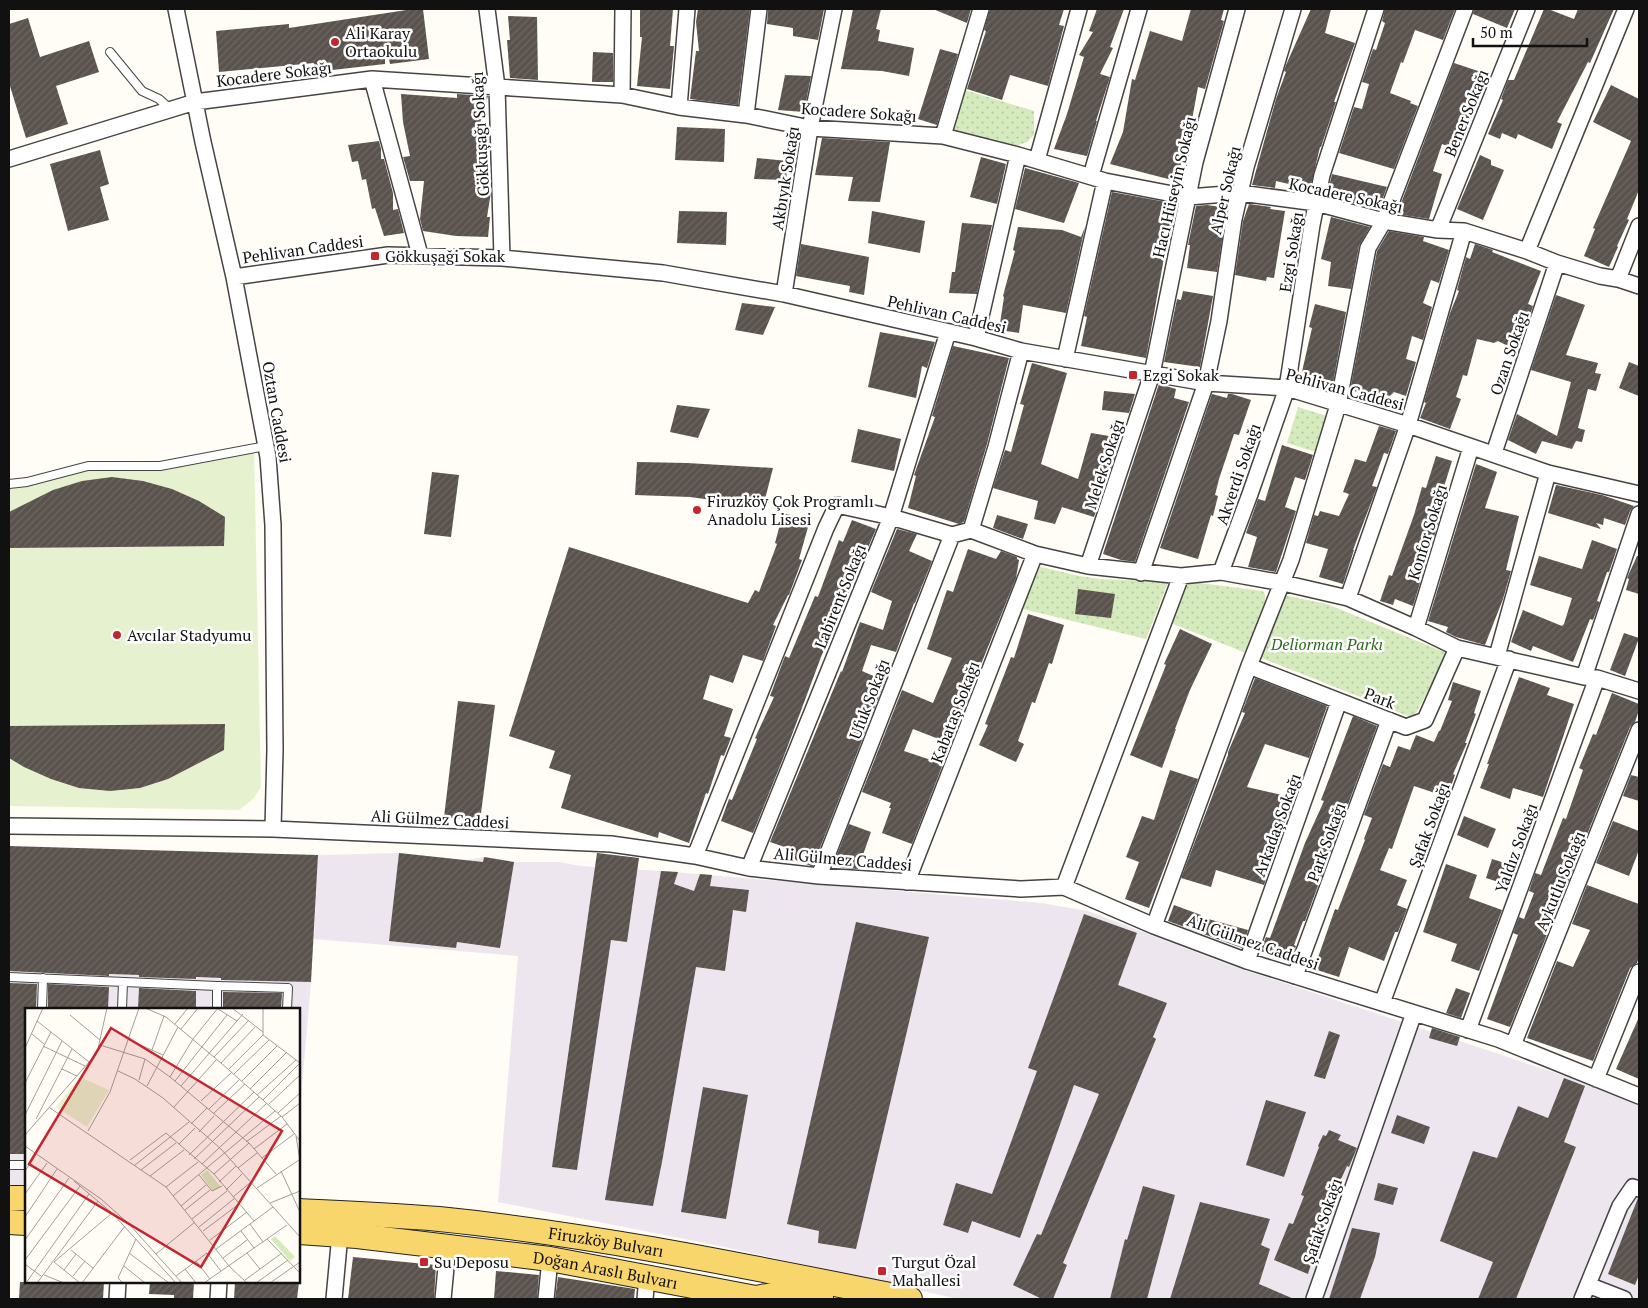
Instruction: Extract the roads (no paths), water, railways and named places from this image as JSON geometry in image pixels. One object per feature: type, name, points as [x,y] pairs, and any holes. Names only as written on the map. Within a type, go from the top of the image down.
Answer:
[{"type":"main road","points":[[9,1198],[25,1198]]},
{"type":"main road","name":"Firuzköy Bulvarı","points":[[300,1211],[439,1219],[553,1234],[652,1249],[910,1299]]},
{"type":"main road","points":[[9,1222],[25,1222]]},
{"type":"main road","name":"Doğan Araslı Bulvarı","points":[[300,1232],[340,1234],[550,1259],[646,1288],[758,1299]]},
{"type":"main road","points":[[758,1299],[791,1292],[801,1292],[831,1299]]},
{"type":"street","name":"Oztan Caddesi","points":[[176,9],[234,277],[266,446],[273,526],[275,750],[273,829]]},
{"type":"street","name":"Gökkuşağı Sokağı","points":[[487,9],[497,87],[502,258]]},
{"type":"street","points":[[622,95],[623,9]]},
{"type":"street","points":[[680,107],[686,9]]},
{"type":"street","points":[[746,115],[759,9]]},
{"type":"street","name":"Akbıyık Sokağı","points":[[784,294],[810,128],[834,9]]},
{"type":"street","points":[[943,136],[981,9]]},
{"type":"street","points":[[1037,160],[1079,9]]},
{"type":"street","points":[[1065,358],[1098,179],[1139,9]]},
{"type":"street","name":"Hacı Hüseyin Sokağı","points":[[1152,374],[1195,162],[1237,9]]},
{"type":"street","name":"Alper Sokağı","points":[[1141,572],[1206,383],[1219,321],[1234,219],[1246,167],[1293,9]]},
{"type":"street","name":"Ezgi Sokağı","points":[[1287,388],[1316,203],[1322,176],[1376,9]]},
{"type":"street","points":[[1154,926],[1249,666],[1283,583],[1338,405],[1368,248],[1384,222],[1465,9]]},
{"type":"street","name":"Bener Sokağı","points":[[1438,230],[1527,9]]},
{"type":"street","points":[[1527,251],[1626,9]]},
{"type":"street","name":"Kocadere Sokağı","points":[[9,160],[195,102],[372,79],[622,95],[680,107],[746,115],[810,128],[943,136],[1037,160],[1098,179],[1188,196],[1240,193],[1316,203],[1384,222],[1438,230],[1464,231],[1558,263],[1639,286]]},
{"type":"street","points":[[372,79],[420,255]]},
{"type":"street","points":[[976,338],[1018,155]]},
{"type":"street","points":[[1618,279],[1639,226]]},
{"type":"street","points":[[1348,598],[1408,424],[1464,231]]},
{"type":"street","name":"Pehlivan Caddesi","points":[[234,277],[388,255],[502,258],[663,273],[784,294],[976,338],[1021,351],[1206,383],[1287,388],[1338,405],[1408,424],[1548,473],[1639,494]]},
{"type":"street","name":"Ozan Sokağı","points":[[1494,453],[1558,263]]},
{"type":"street","name":"Labirent Sokağı","points":[[749,868],[890,517],[948,332]]},
{"type":"street","points":[[971,530],[996,447],[1021,351]]},
{"type":"street","name":"Melek Sokağı","points":[[1088,566],[1152,374]]},
{"type":"street","name":"Akverdi Sokağı","points":[[1221,572],[1287,388]]},
{"type":"street","name":"Konfor Sokağı","points":[[1416,628],[1470,447]]},
{"type":"street","name":"Şafak Sokağı","points":[[1382,1003],[1503,658],[1548,473]]},
{"type":"street","points":[[695,856],[826,528],[837,506],[890,517],[952,534],[971,530],[1035,554],[1088,566],[1181,576],[1221,572],[1283,583],[1348,598],[1457,648],[1590,677],[1639,691]]},
{"type":"street","name":"Yaldız Sokağı","points":[[1468,1030],[1590,677],[1639,514]]},
{"type":"street","name":"Ufuk Sokağı","points":[[819,876],[952,534]]},
{"type":"street","name":"Kabataş Sokağı","points":[[908,882],[1035,554]]},
{"type":"street","points":[[1064,888],[1181,576]]},
{"type":"street","name":"Park","points":[[1249,666],[1406,727],[1425,720],[1457,648]]},
{"type":"street","name":"Arkadaş Sokağı","points":[[1247,961],[1339,701]]},
{"type":"street","name":"Park Sokağı","points":[[1295,976],[1389,720]]},
{"type":"street","name":"Aykutlu Sokağı","points":[[1513,1045],[1639,730]]},
{"type":"street","name":"Ali Gülmez Caddesi","points":[[9,826],[273,829],[611,844],[695,856],[749,868],[819,876],[1021,890],[1064,888],[1154,926],[1247,961],[1513,1045],[1639,1096]]},
{"type":"street","points":[[1596,1079],[1639,972]]},
{"type":"street","name":"Şafak Sokağı","points":[[1314,1299],[1414,1013]]},
{"type":"street","points":[[1624,1299],[1585,1292],[1620,1206],[1633,1187],[1639,1189]]},
{"type":"street","points":[[334,1299],[340,1234]]},
{"type":"street","points":[[443,1299],[448,1246]]},
{"type":"street","points":[[546,1299],[550,1259]]},
{"type":"street","points":[[117,1299],[118,1283]]},
{"type":"street","points":[[218,1299],[219,1283]]},
{"type":"lane","points":[[110,52],[142,91],[159,99],[170,109]]},
{"type":"lane","points":[[9,484],[27,482],[88,466],[160,466],[266,446]]},
{"type":"lane","points":[[9,977],[288,988],[287,1008]]},
{"type":"lane","points":[[42,1008],[43,978]]},
{"type":"lane","points":[[122,1008],[123,982]]},
{"type":"lane","points":[[217,986],[217,1008]]},
{"type":"lane","points":[[9,1165],[25,1165]]},
{"type":"place","name":"Ali Karay Ortaokulu","points":[[335,42]]},
{"type":"place","name":"Gökkuşaği Sokak","points":[[375,256]]},
{"type":"place","name":"Ezgi Sokak","points":[[1133,375]]},
{"type":"place","name":"Firuzköy Çok Programlı Anadolu Lisesi","points":[[697,510]]},
{"type":"place","name":"Avcılar Stadyumu","points":[[117,635]]},
{"type":"place","name":"Su Deposu","points":[[424,1262]]},
{"type":"place","name":"Turgut Özal Mahallesi","points":[[882,1271]]},
{"type":"park label","name":"Deliorman Parkı","points":[[1327,644]]}]
